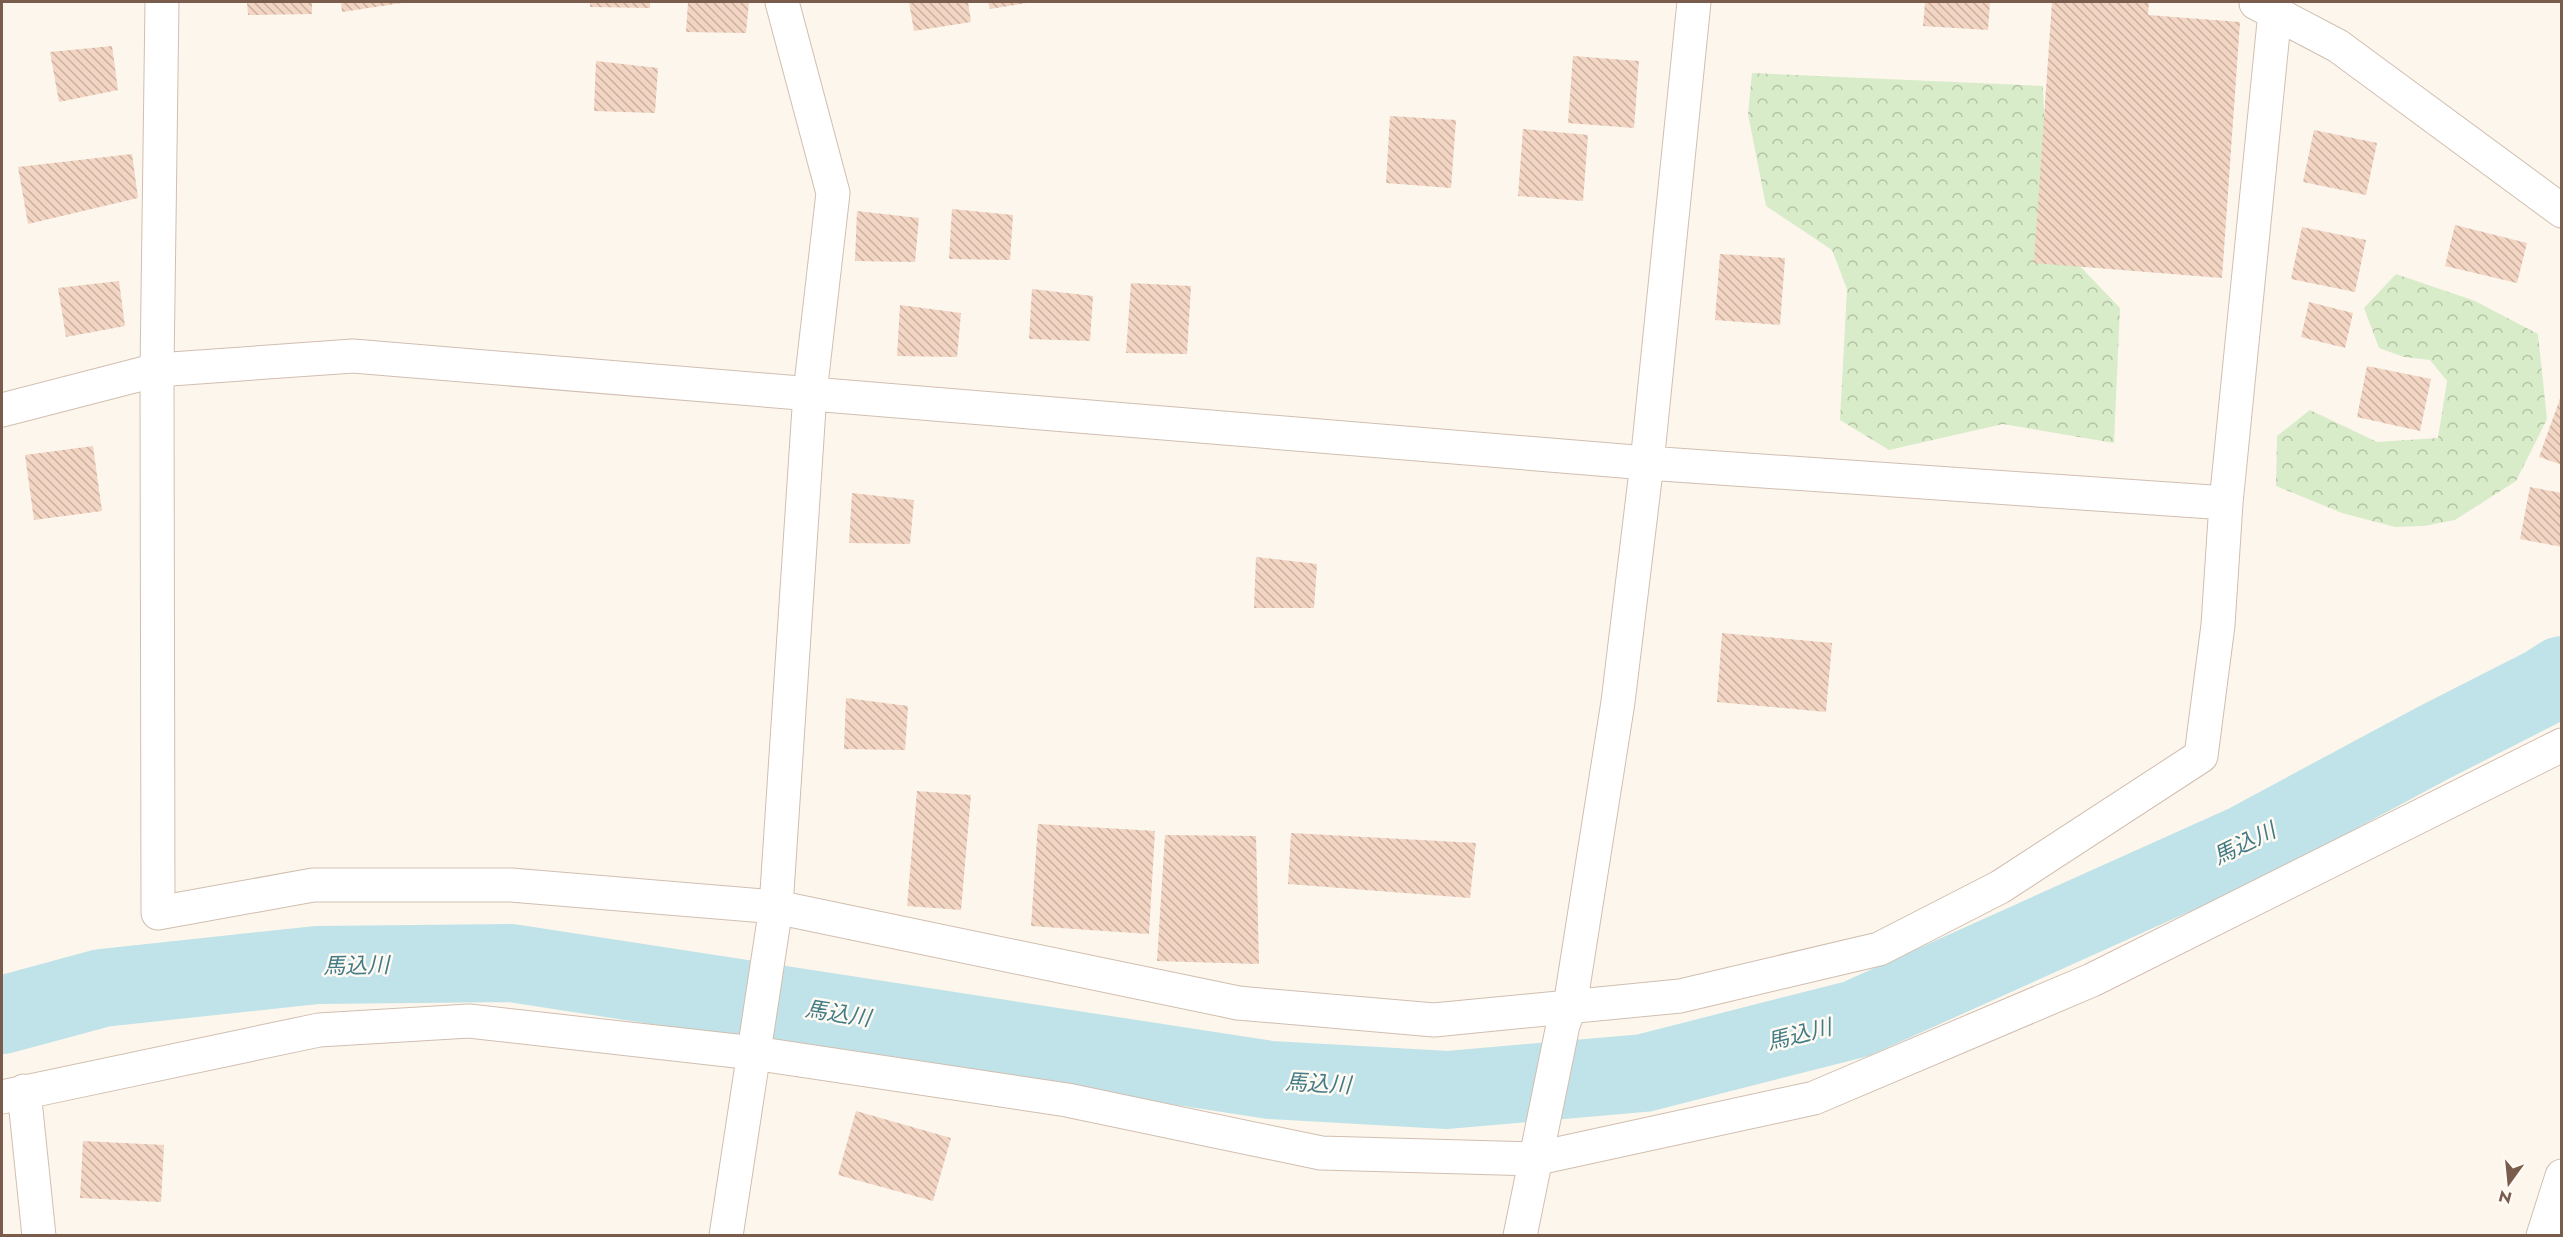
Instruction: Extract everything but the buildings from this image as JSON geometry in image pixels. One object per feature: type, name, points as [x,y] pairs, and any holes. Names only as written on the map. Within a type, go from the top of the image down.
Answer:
[{"type":"street","points":[[162,2],[157,370],[158,913],[313,885],[511,885],[775,917],[1238,1003],[1434,1020],[1567,1015],[1680,996],[1880,950],[2000,887],[2201,756],[2218,625],[2267,5],[2338,46],[2562,211]]},
{"type":"street","points":[[726,1236],[775,917],[810,393],[833,193],[782,2]]},
{"type":"street","points":[[1520,1236],[1537,1147],[1567,1015],[1618,702],[1647,463],[1694,2]]},
{"type":"street","points":[[2,410],[157,370],[353,356],[1647,463],[2226,503]]},
{"type":"street","points":[[39,1236],[13,1094],[319,1030],[469,1021],[755,1045],[1067,1100],[1321,1153],[1537,1147],[1814,1098],[2092,980],[2562,745]]},
{"type":"street","points":[[2543,1236],[2562,1176]]},
{"type":"green space","points":[[1752,73],[2043,86],[2048,214],[2053,238],[2120,308],[2114,443],[2003,424],[1889,450],[1840,420],[1847,289],[1832,250],[1766,206],[1748,114]]},
{"type":"green space","points":[[2396,274],[2475,301],[2538,334],[2547,419],[2516,481],[2455,520],[2424,526],[2395,527],[2342,513],[2276,486],[2277,436],[2310,410],[2377,442],[2438,438],[2447,381],[2430,360],[2404,357],[2379,348],[2364,308]]},
{"type":"waterway","name":"馬込川","points":[[2,1015],[102,988],[317,965],[511,963],[1270,1080],[1447,1090],[1644,1073],[1856,1019],[2245,844],[2562,675]]}]
